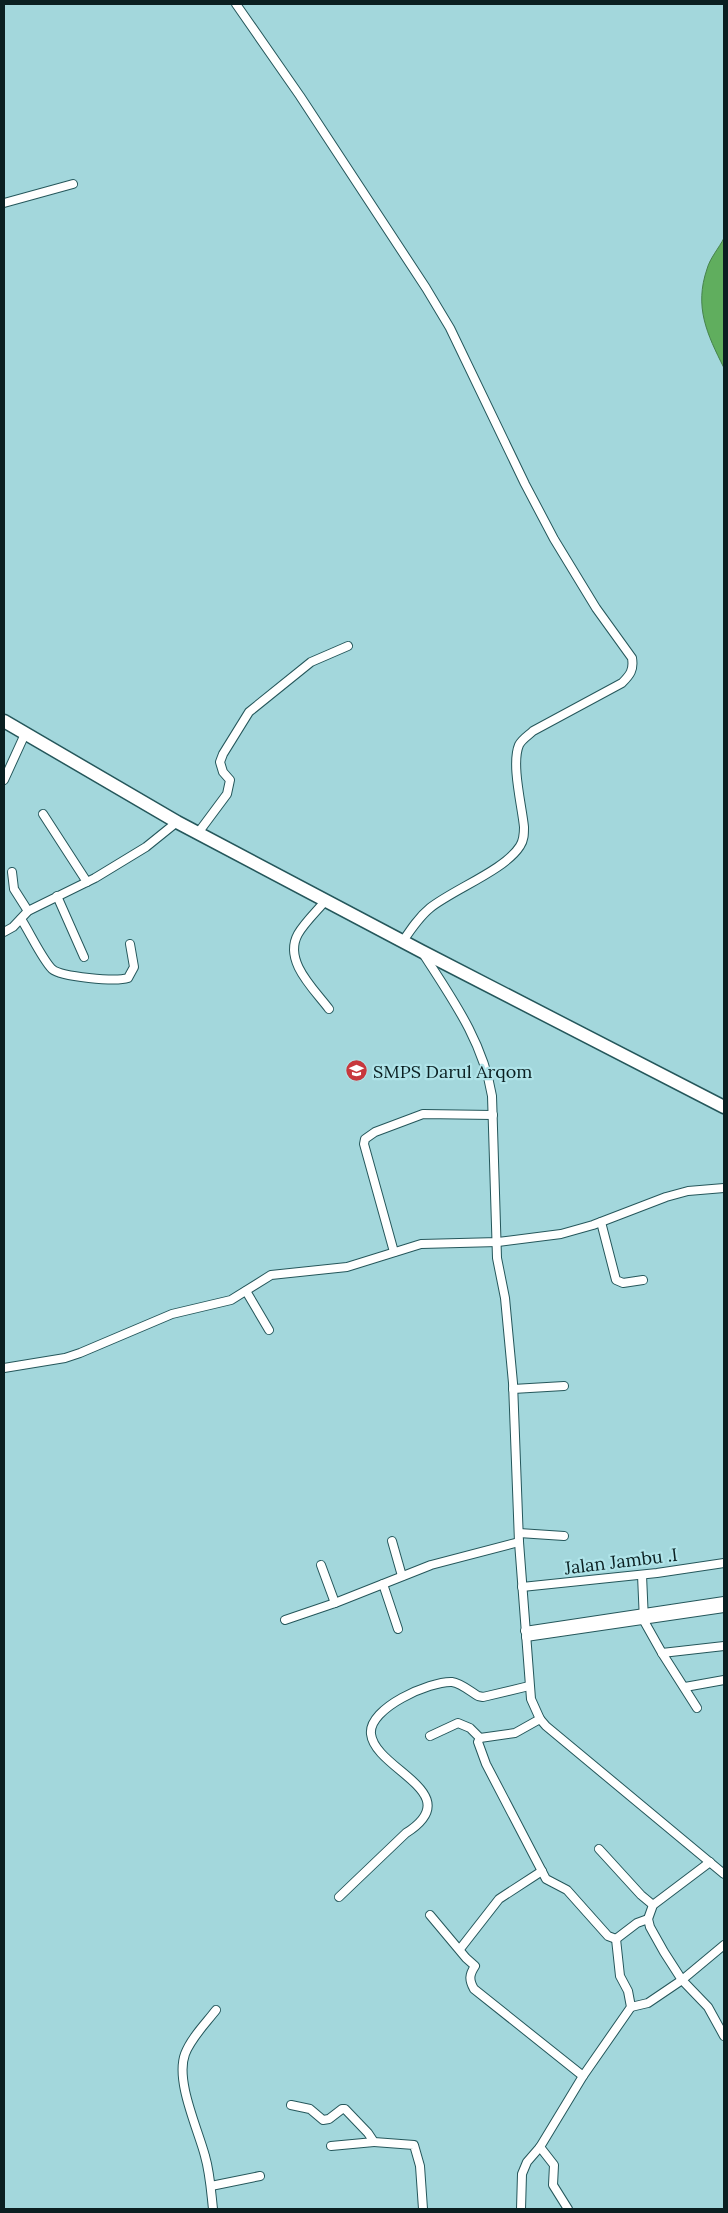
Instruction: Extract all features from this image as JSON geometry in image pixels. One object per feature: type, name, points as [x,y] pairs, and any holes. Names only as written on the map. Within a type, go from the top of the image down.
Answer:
[{"type":"main road","points":[[4,721],[177,822],[421,951],[724,1107]]},
{"type":"street","points":[[236,4],[306,104],[426,288],[450,328],[525,484],[554,539],[596,608],[632,658],[633,666],[630,674],[622,683],[525,737],[520,745],[516,767],[524,827],[524,837],[521,845],[499,865],[428,910],[403,941]]},
{"type":"street","points":[[4,203],[73,184]]},
{"type":"street","points":[[198,833],[227,794],[230,780],[223,772],[220,762],[223,754],[250,712],[312,662],[348,646]]},
{"type":"street","points":[[4,780],[25,734]]},
{"type":"street","points":[[43,814],[86,882]]},
{"type":"street","points":[[4,932],[13,927],[28,911],[86,882],[146,847],[177,822]]},
{"type":"street","points":[[12,872],[14,889],[28,911]]},
{"type":"street","points":[[57,896],[84,957]]},
{"type":"street","points":[[326,900],[298,934],[294,950],[301,972],[329,1009]]},
{"type":"street","points":[[21,918],[49,966],[58,972],[114,980],[128,978],[134,967],[130,944]]},
{"type":"street","points":[[421,951],[470,1029],[489,1077],[493,1115],[497,1258],[505,1298],[513,1389],[519,1542],[529,1686],[532,1699],[540,1719],[572,1748],[724,1874]]},
{"type":"street","points":[[394,1252],[364,1144],[365,1139],[375,1132],[423,1114],[493,1115]]},
{"type":"street","points":[[4,1368],[65,1358],[153,1320],[224,1302],[272,1275],[347,1267],[421,1244],[498,1242],[561,1234],[601,1222],[666,1197],[688,1191],[724,1188]]},
{"type":"street","points":[[601,1222],[616,1280],[623,1283],[643,1280]]},
{"type":"street","points":[[246,1291],[268,1330]]},
{"type":"street","points":[[513,1389],[564,1386]]},
{"type":"street","points":[[519,1533],[564,1536]]},
{"type":"street","points":[[392,1541],[402,1576]]},
{"type":"street","points":[[285,1620],[335,1604],[431,1565],[519,1542]]},
{"type":"street","name":"Jalan Jambu .I","points":[[522,1587],[642,1575],[724,1563]]},
{"type":"street","points":[[321,1564],[335,1604]]},
{"type":"street","points":[[642,1575],[643,1618],[662,1653],[697,1708]]},
{"type":"street","points":[[383,1584],[398,1629]]},
{"type":"street","points":[[525,1634],[643,1618],[704,1608],[724,1602]]},
{"type":"street","points":[[704,1608],[724,1608]]},
{"type":"street","points":[[662,1653],[724,1646]]},
{"type":"street","points":[[684,1687],[724,1680]]},
{"type":"street","points":[[339,1897],[400,1838],[418,1826],[426,1810],[426,1802],[420,1787],[380,1754],[374,1746],[371,1733],[377,1715],[402,1697],[440,1683],[454,1682],[483,1697],[529,1686]]},
{"type":"street","points":[[480,1738],[515,1733],[540,1719]]},
{"type":"street","points":[[430,1736],[458,1723],[470,1728],[480,1738]]},
{"type":"street","points":[[480,1738],[478,1742],[486,1764],[542,1871],[550,1882],[567,1890],[608,1936],[613,1939],[637,1922],[648,1919]]},
{"type":"street","points":[[599,1850],[641,1895],[653,1905]]},
{"type":"street","points":[[710,1862],[653,1905],[648,1919],[650,1927],[682,1980],[708,2007],[724,2036]]},
{"type":"street","points":[[460,1949],[499,1899],[542,1871]]},
{"type":"street","points":[[430,1915],[475,1966],[469,1977],[474,1989],[583,2076]]},
{"type":"street","points":[[616,1938],[620,1976],[628,1991],[631,2007]]},
{"type":"street","points":[[519,2207],[524,2169],[527,2162],[540,2147],[583,2076],[631,2007],[648,2002],[682,1980],[724,1945]]},
{"type":"street","points":[[213,2209],[205,2155],[186,2095],[182,2065],[185,2054],[192,2042],[216,2010]]},
{"type":"street","points":[[291,2105],[310,2109],[323,2120],[329,2119],[342,2109],[345,2109],[374,2142]]},
{"type":"street","points":[[331,2146],[374,2142],[415,2145],[420,2166],[424,2209]]},
{"type":"street","points":[[540,2147],[554,2165],[553,2185],[568,2209]]},
{"type":"street","points":[[211,2186],[260,2176]]},
{"type":"shaded area","points":[[724,238],[724,368],[712,344],[704,320],[702,296],[708,265]]},
{"type":"place","name":"SMPS Darul Arqom","points":[[357,1071]]}]
